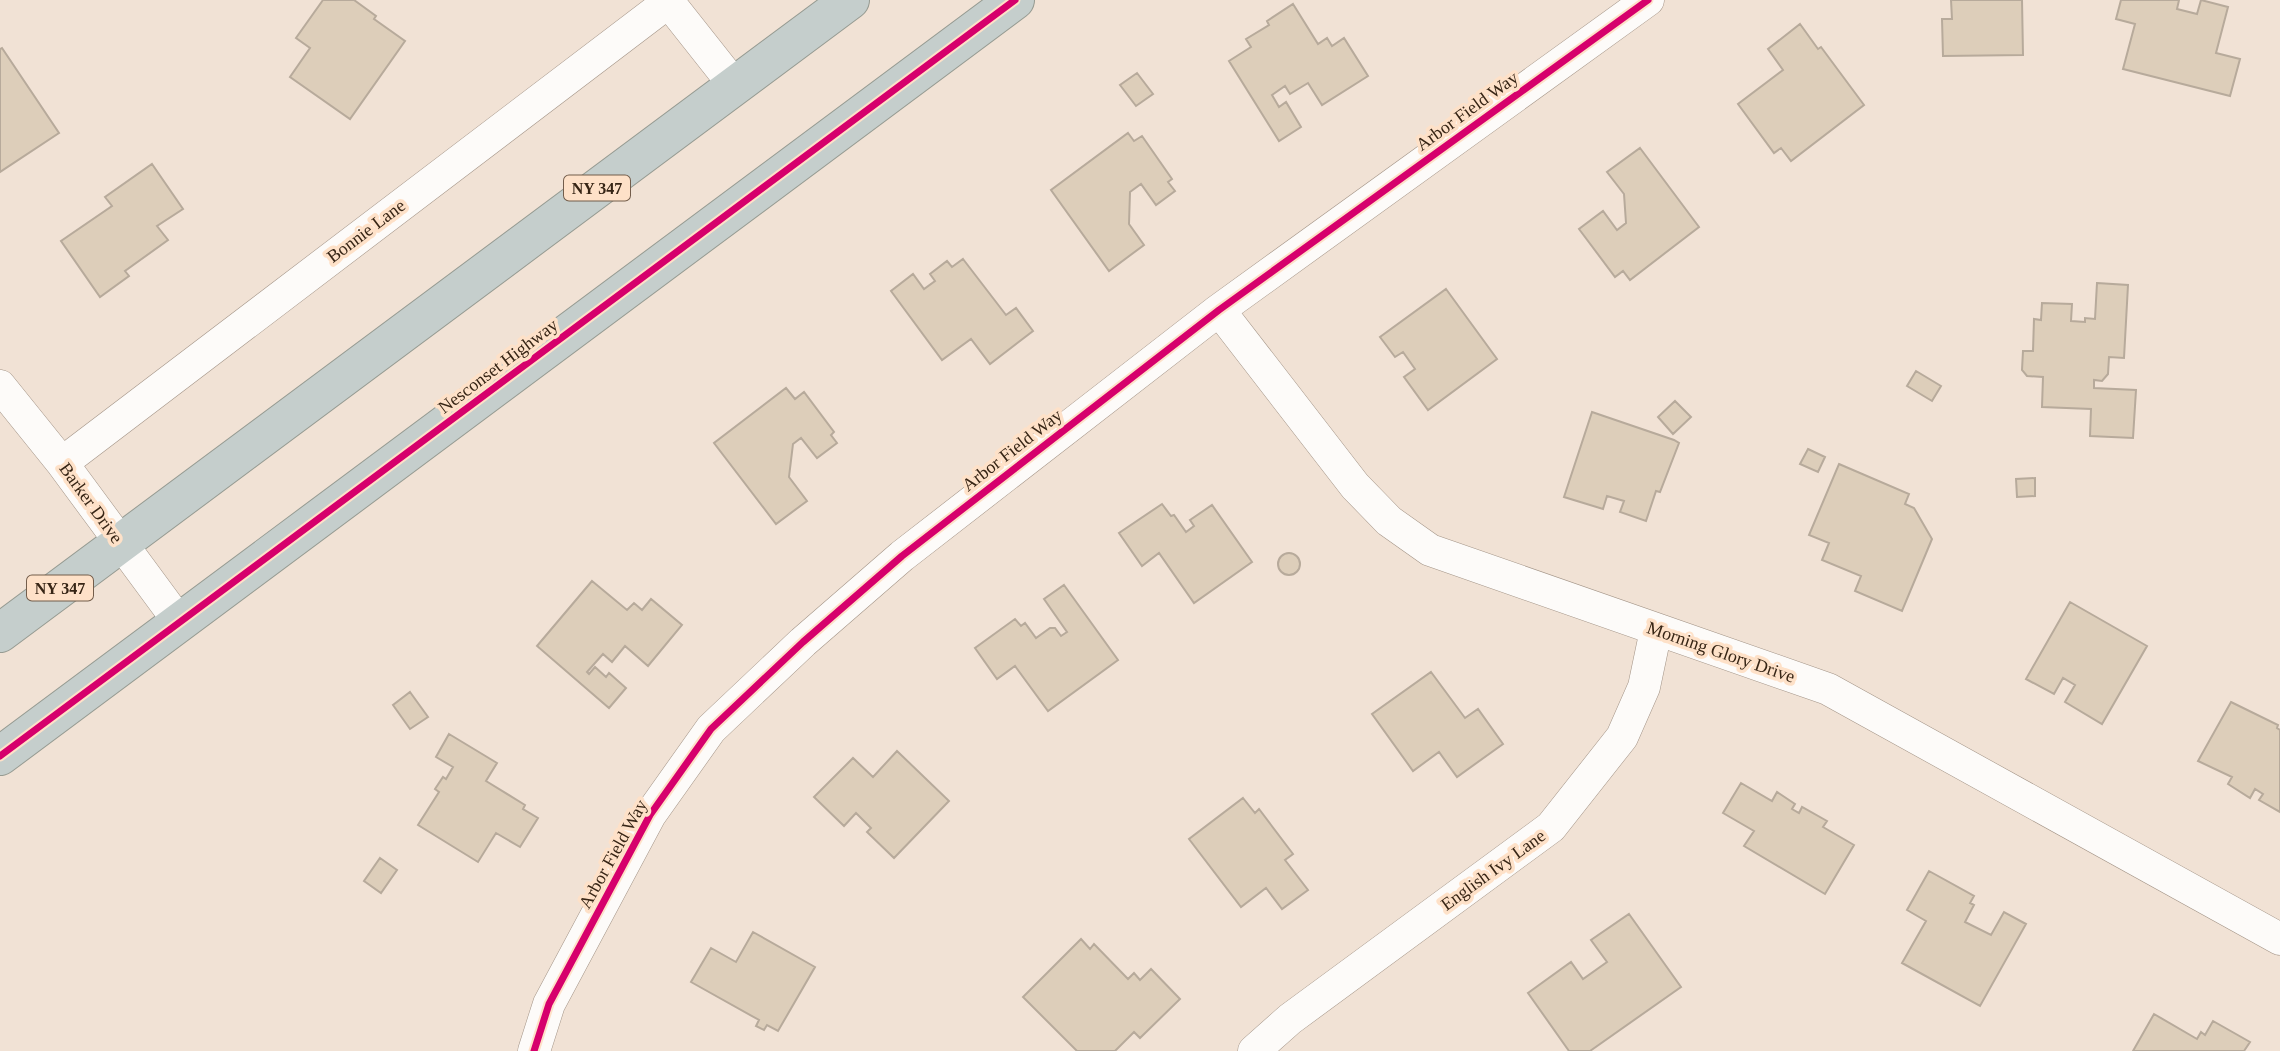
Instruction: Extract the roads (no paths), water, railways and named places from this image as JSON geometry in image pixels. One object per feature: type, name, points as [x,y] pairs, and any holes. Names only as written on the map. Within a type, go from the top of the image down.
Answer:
[{"type":"highway","name":"NY 347","points":[[0,633],[850,0]]},
{"type":"highway","name":"Nesconset Highway","points":[[0,757],[1015,0]]},
{"type":"street","name":"Arbor Field Way","points":[[534,1051],[549,1004],[650,815],[711,729],[803,642],[902,556],[1219,310],[1648,0]]},
{"type":"street","points":[[669,1],[735,86]]},
{"type":"street","name":"Bonnie Lane","points":[[62,463],[669,1]]},
{"type":"street","name":"Morning Glory Drive","points":[[1219,310],[1355,486],[1389,521],[1430,550],[1828,689],[2280,939]]},
{"type":"street","name":"Barker Drive","points":[[0,386],[62,463],[180,623]]},
{"type":"street","name":"English Ivy Lane","points":[[1254,1051],[1290,1019],[1551,827],[1622,737],[1644,687],[1656,630]]}]
